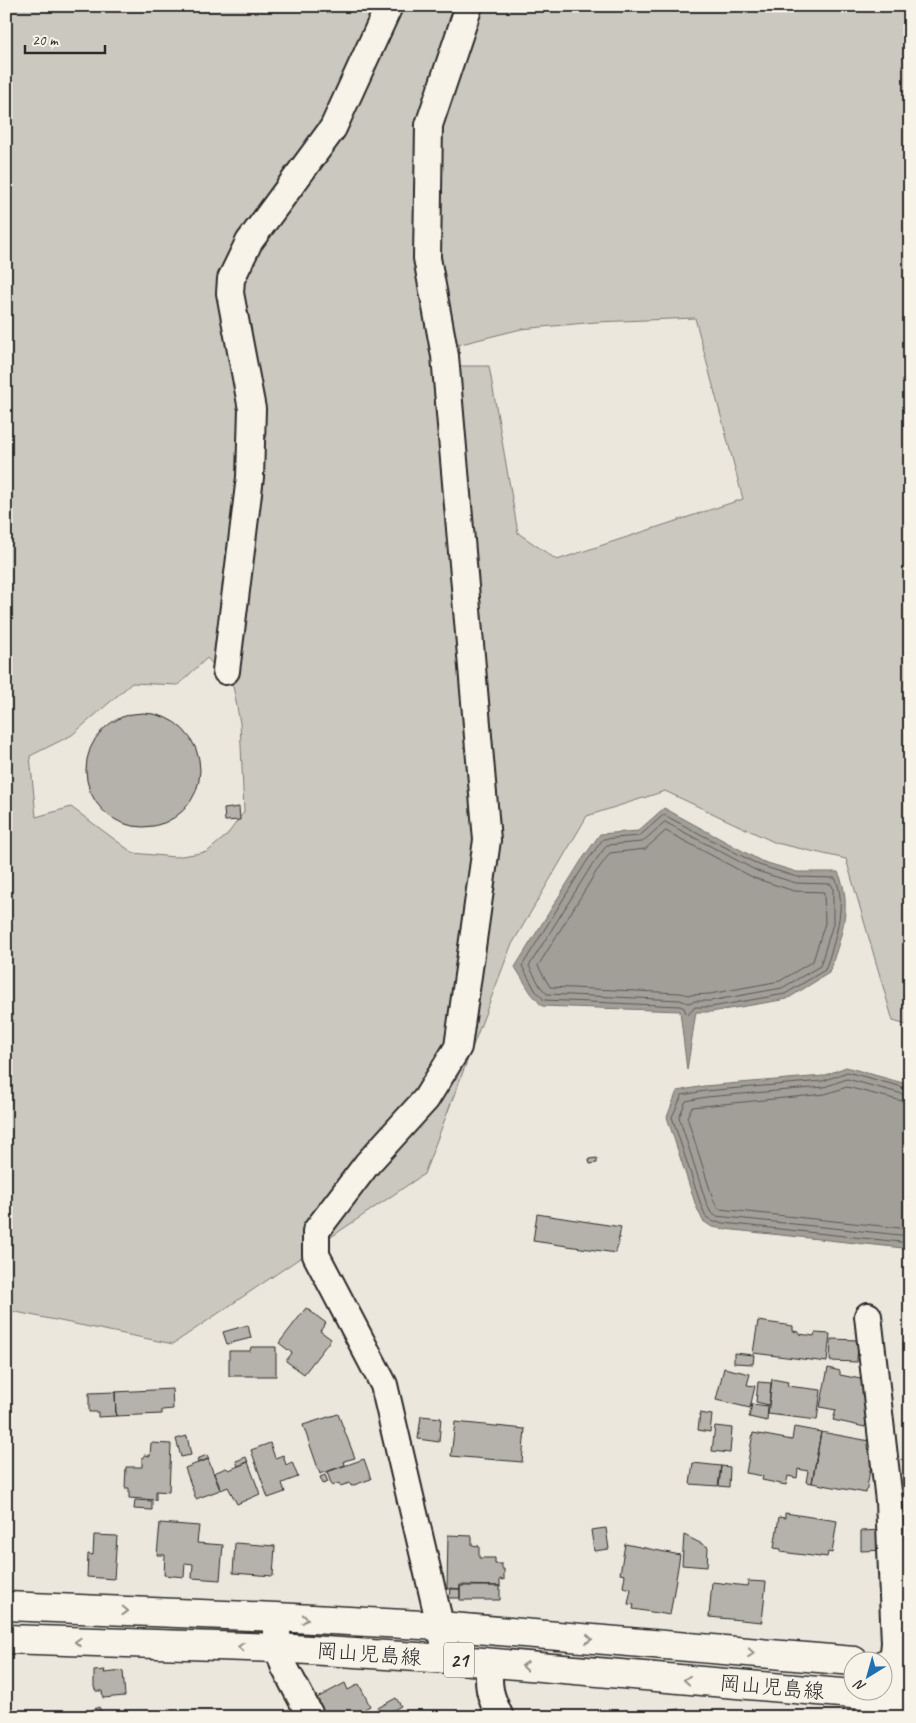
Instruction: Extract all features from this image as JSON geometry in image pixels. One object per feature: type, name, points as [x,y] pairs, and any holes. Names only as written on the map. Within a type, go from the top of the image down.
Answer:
[{"type":"main road","name":"岡山児島線","points":[[6,1606],[440,1626],[844,1660]]},
{"type":"main road","name":"岡山児島線","points":[[6,1640],[278,1648],[448,1659],[896,1704]]},
{"type":"street","points":[[226,671],[250,477],[252,410],[230,293],[231,279],[249,242],[333,128],[389,6]]},
{"type":"street","points":[[448,1659],[384,1385],[316,1255],[316,1230],[366,1164],[426,1099],[458,1046],[487,840],[445,356],[427,258],[429,125],[469,6]]},
{"type":"street","points":[[868,1316],[889,1501],[896,1704]]},
{"type":"street","points":[[276,1617],[278,1648],[285,1668],[311,1717]]},
{"type":"street","points":[[490,1663],[487,1681],[500,1717]]},
{"type":"shaded area","points":[[6,6],[910,6],[910,1026],[893,1021],[846,859],[776,843],[665,791],[587,816],[511,946],[424,1174],[173,1344],[6,1310]],"holes":[[[695,318],[743,499],[557,560],[518,533],[489,366],[458,366],[457,345],[521,329],[596,322]],[[207,658],[233,686],[240,723],[244,812],[227,835],[207,852],[175,857],[133,853],[71,807],[36,817],[30,756],[72,735],[132,683],[178,685]]]},
{"type":"shaded area","points":[[897,1477],[910,1477],[910,1639],[903,1638]]},
{"type":"water","points":[[664,808],[761,861],[797,872],[838,872],[843,884],[845,897],[844,922],[829,973],[787,999],[711,1012],[696,1012],[687,1070],[680,1011],[542,1006],[531,993],[515,967],[600,834],[638,831]]},
{"type":"water","points":[[846,1067],[910,1085],[910,1247],[903,1248],[724,1229],[712,1227],[703,1221],[696,1206],[667,1117],[677,1091],[704,1086],[823,1076]]},
{"type":"building","points":[[143,713],[165,718],[183,730],[195,748],[200,770],[195,792],[183,810],[165,822],[143,827],[121,822],[103,810],[91,792],[86,770],[91,748],[103,730],[121,718]]},
{"type":"building","points":[[239,807],[240,820],[225,821],[224,809]]},
{"type":"building","points":[[597,1158],[597,1163],[590,1164],[589,1159]]},
{"type":"building","points":[[537,1214],[621,1227],[616,1253],[533,1241]]},
{"type":"building","points":[[306,1308],[326,1323],[320,1331],[331,1339],[304,1374],[286,1361],[292,1353],[279,1343]]},
{"type":"building","points":[[758,1321],[793,1326],[793,1331],[799,1332],[799,1334],[814,1336],[815,1333],[830,1334],[827,1362],[753,1353]]},
{"type":"building","points":[[248,1325],[251,1338],[227,1344],[223,1332]]},
{"type":"building","points":[[831,1339],[858,1340],[857,1362],[830,1361]]},
{"type":"building","points":[[251,1347],[276,1347],[276,1376],[229,1376],[229,1351],[250,1351]]},
{"type":"building","points":[[734,1353],[754,1355],[753,1364],[734,1363]]},
{"type":"building","points":[[724,1368],[750,1374],[747,1385],[755,1386],[750,1408],[716,1400]]},
{"type":"building","points":[[828,1368],[840,1371],[840,1375],[866,1380],[863,1396],[871,1398],[865,1427],[833,1420],[836,1410],[820,1407]]},
{"type":"building","points":[[772,1379],[788,1382],[787,1386],[821,1390],[817,1420],[768,1414]]},
{"type":"building","points":[[758,1382],[771,1383],[769,1405],[756,1402]]},
{"type":"building","points":[[172,1389],[173,1409],[162,1410],[162,1414],[116,1416],[115,1392]]},
{"type":"building","points":[[115,1392],[116,1416],[98,1417],[98,1412],[89,1412],[89,1393]]},
{"type":"building","points":[[752,1404],[768,1406],[767,1421],[749,1417]]},
{"type":"building","points":[[700,1413],[712,1415],[710,1432],[698,1430]]},
{"type":"building","points":[[338,1414],[355,1458],[344,1461],[345,1465],[320,1474],[303,1425]]},
{"type":"building","points":[[421,1416],[441,1418],[439,1442],[418,1439]]},
{"type":"building","points":[[455,1422],[525,1429],[522,1462],[451,1456]]},
{"type":"building","points":[[715,1426],[732,1428],[730,1453],[712,1451]]},
{"type":"building","points":[[794,1427],[821,1432],[812,1483],[806,1482],[808,1471],[798,1469],[797,1478],[788,1476],[786,1485],[762,1480],[763,1476],[746,1473],[753,1433],[792,1440]]},
{"type":"building","points":[[821,1432],[875,1442],[866,1493],[812,1483]]},
{"type":"building","points":[[187,1436],[191,1455],[181,1457],[176,1439]]},
{"type":"building","points":[[151,1443],[171,1444],[169,1492],[156,1491],[156,1500],[129,1498],[129,1488],[125,1488],[126,1467],[142,1467],[142,1457],[144,1458],[144,1455],[150,1456]]},
{"type":"building","points":[[270,1443],[275,1458],[283,1455],[286,1465],[292,1462],[298,1477],[282,1483],[285,1492],[268,1498],[251,1450]]},
{"type":"building","points":[[207,1455],[209,1459],[198,1463],[197,1459]]},
{"type":"building","points":[[246,1457],[248,1462],[238,1466],[236,1461]]},
{"type":"building","points":[[208,1459],[220,1490],[196,1499],[185,1468]]},
{"type":"building","points":[[364,1459],[371,1479],[351,1486],[350,1483],[340,1486],[339,1483],[332,1486],[327,1472]]},
{"type":"building","points":[[248,1462],[260,1494],[237,1504],[228,1487],[221,1490],[214,1473],[226,1468],[229,1470]]},
{"type":"building","points":[[693,1463],[721,1466],[718,1486],[690,1484]]},
{"type":"building","points":[[721,1466],[730,1467],[729,1487],[719,1486]]},
{"type":"building","points":[[325,1475],[328,1482],[323,1484],[320,1477]]},
{"type":"building","points":[[135,1500],[152,1501],[152,1510],[134,1509]]},
{"type":"building","points":[[785,1513],[837,1521],[832,1553],[828,1552],[827,1557],[820,1557],[781,1552],[781,1549],[774,1548],[779,1517],[785,1518]]},
{"type":"building","points":[[160,1523],[199,1526],[197,1543],[223,1545],[220,1580],[192,1578],[193,1564],[185,1563],[184,1577],[164,1575],[165,1555],[157,1555]]},
{"type":"building","points":[[606,1528],[609,1549],[594,1551],[591,1530]]},
{"type":"building","points":[[884,1530],[885,1550],[861,1551],[861,1531]]},
{"type":"building","points":[[907,1534],[910,1534],[910,1635],[908,1635]]},
{"type":"building","points":[[94,1535],[117,1536],[114,1579],[87,1577],[88,1554],[93,1555]]},
{"type":"building","points":[[448,1535],[472,1536],[472,1545],[479,1546],[479,1558],[495,1558],[495,1564],[502,1564],[504,1580],[500,1579],[500,1586],[460,1585],[460,1589],[447,1589]]},
{"type":"building","points":[[684,1535],[708,1547],[707,1567],[682,1565]]},
{"type":"building","points":[[235,1543],[275,1546],[273,1576],[233,1573]]},
{"type":"building","points":[[625,1544],[680,1555],[670,1615],[633,1609],[634,1605],[628,1604],[631,1589],[623,1587],[625,1575],[620,1574]]},
{"type":"building","points":[[748,1581],[766,1582],[762,1622],[709,1617],[712,1582],[747,1586]]},
{"type":"building","points":[[460,1586],[500,1586],[500,1600],[460,1600]]},
{"type":"building","points":[[451,1588],[460,1589],[460,1598],[450,1598]]},
{"type":"building","points":[[105,1670],[104,1673],[123,1671],[125,1696],[103,1698],[102,1691],[96,1691],[94,1687],[94,1671]]},
{"type":"building","points":[[345,1683],[348,1690],[359,1684],[370,1706],[361,1711],[363,1715],[360,1717],[316,1717],[313,1700]]},
{"type":"building","points":[[396,1698],[401,1706],[381,1717],[376,1709]]},
{"type":"building","points":[[99,1707],[104,1717],[86,1717],[85,1713]]},
{"type":"building","points":[[679,1709],[680,1717],[658,1717],[658,1712]]}]
